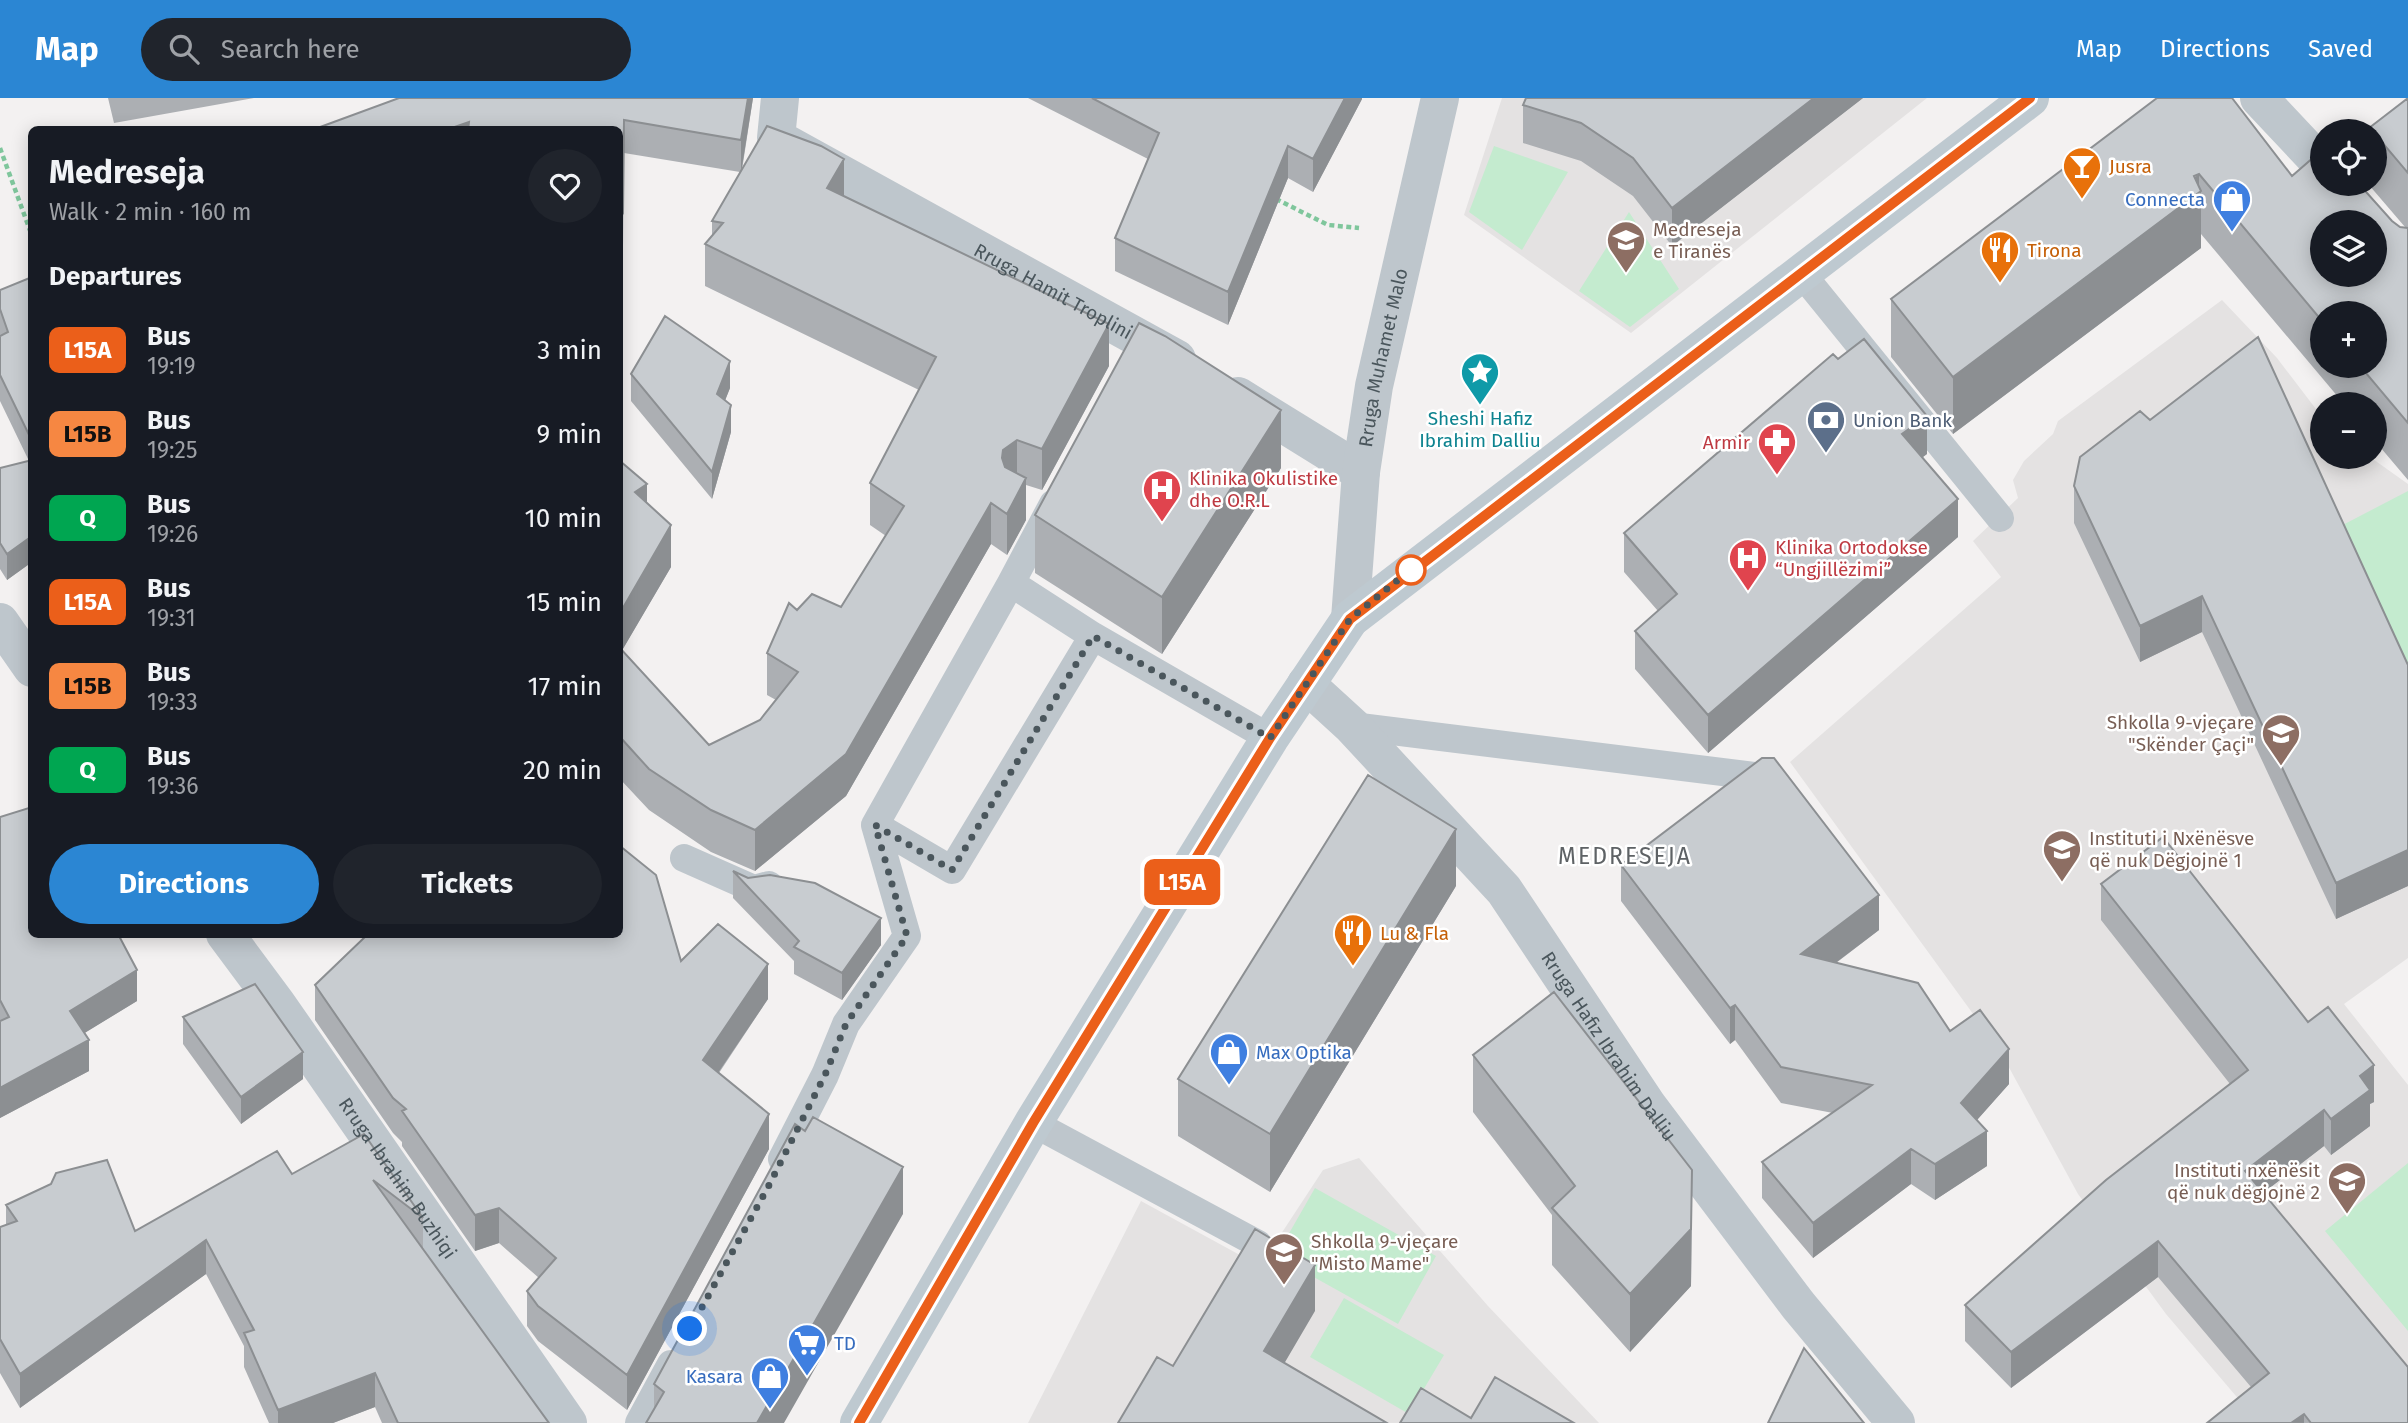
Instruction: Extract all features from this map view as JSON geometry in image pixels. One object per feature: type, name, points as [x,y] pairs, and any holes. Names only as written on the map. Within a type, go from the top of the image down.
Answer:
[{"type":"main road","points":[[859,1423],[1033,1123],[1270,738],[1350,619],[2030,98]]},
{"type":"street","name":"Rruga Hamit Troplini","points":[[780,98],[776,138],[1137,349],[1361,472]]},
{"type":"street","name":"Rruga Muhamet Malo","points":[[1350,619],[1361,472],[1374,386],[1440,98]]},
{"type":"street","points":[[2259,98],[2310,152]]},
{"type":"street","points":[[0,622],[28,662]]},
{"type":"street","name":"Rruga Hafiz Ibrahim Dalliu","points":[[1306,684],[1352,726],[1504,890],[1648,1106],[1798,1305],[1896,1423]]},
{"type":"street","name":"Rruga Ibrahim Buzhiqi","points":[[228,938],[277,1004],[568,1423]]},
{"type":"lane","points":[[1802,274],[2000,518]]},
{"type":"lane","points":[[907,936],[875,825],[1011,583],[1039,507],[1068,477]]},
{"type":"lane","points":[[1011,583],[1093,636],[1270,738]]},
{"type":"lane","points":[[875,825],[952,870],[1093,636]]},
{"type":"lane","points":[[1352,726],[1771,778]]},
{"type":"lane","points":[[684,858],[754,889],[790,879]]},
{"type":"lane","points":[[872,919],[907,936]]},
{"type":"lane","points":[[773,1178],[825,1075],[846,1024],[907,936]]},
{"type":"lane","points":[[1033,1123],[1258,1244]]},
{"type":"lane","points":[[639,1423],[684,1341]]},
{"type":"path","points":[[0,148],[28,225]]},
{"type":"path","points":[[1269,195],[1328,225],[1366,228]]},
{"type":"shaded area","name":"Medreseja e Tiranës","points":[[1502,98],[1927,98],[1631,333],[1464,215]]},
{"type":"shaded area","points":[[2222,300],[2277,358],[2310,401],[2310,469],[2387,469],[2408,484],[2408,958],[2344,1004],[2408,1085],[2408,1423],[2259,1423],[2166,1314],[2078,1194],[2000,1051],[1790,762],[2001,577],[1973,541],[2018,498],[2013,480],[2024,461],[2053,434],[2058,421]]},
{"type":"shaded area","name":"Shkolla 9-vjeçare \"Misto Mame\"","points":[[1359,1158],[1488,1306],[1599,1423],[1028,1423],[1141,1201],[1260,1266],[1323,1170]]},
{"type":"green space","points":[[1494,146],[1568,172],[1522,250],[1469,212]]},
{"type":"green space","points":[[1629,212],[1679,289],[1630,327],[1579,291]]},
{"type":"green space","points":[[2408,491],[2408,667],[2335,529]]},
{"type":"green space","points":[[2408,1163],[2408,1331],[2325,1231]]},
{"type":"green space","points":[[1315,1188],[1436,1256],[1398,1324],[1276,1256]]},
{"type":"green space","points":[[1344,1298],[1444,1355],[1409,1414],[1310,1357]]},
{"type":"building","points":[[399,98],[748,98],[741,140],[624,120],[623,213],[623,126],[468,126],[469,122],[458,126],[323,126]]},
{"type":"building","points":[[1092,98],[1345,98],[1313,159],[1288,146],[1228,292],[1115,238],[1159,133]]},
{"type":"building","points":[[1526,98],[1814,98],[1672,208],[1633,158],[1581,123],[1523,105]]},
{"type":"building","points":[[2157,98],[2232,98],[2292,176],[2310,160],[2310,196],[2370,196],[2382,210],[2310,210],[2310,287],[2387,287],[2387,215],[2400,227],[2408,228],[2408,423],[2387,398],[2387,392],[2382,392],[2370,378],[2387,378],[2387,301],[2310,301],[2310,307],[2199,174],[2194,176],[2201,191],[1953,377],[1891,299]]},
{"type":"building","points":[[2408,98],[2408,173],[2387,148],[2387,119],[2381,119]]},
{"type":"building","points":[[767,126],[821,146],[844,159],[827,188],[1109,324],[1042,449],[1017,440],[1003,450],[1005,467],[1026,478],[1007,514],[991,503],[846,754],[755,830],[711,810],[649,769],[623,740],[623,651],[709,745],[760,720],[798,672],[767,653],[789,603],[797,610],[812,594],[841,607],[904,506],[870,483],[936,357],[705,244],[723,223],[712,221]]},
{"type":"building","points":[[28,279],[28,433],[0,375],[0,336],[8,332],[0,309],[0,290]]},
{"type":"building","points":[[665,316],[730,361],[717,394],[731,405],[712,472],[631,374]]},
{"type":"building","points":[[1139,323],[1165,336],[1281,410],[1162,597],[1035,515]]},
{"type":"building","points":[[2258,337],[2310,451],[2310,469],[2318,469],[2408,665],[2408,850],[2336,883],[2202,596],[2140,626],[2074,486],[2080,457],[2140,411],[2150,420]]},
{"type":"building","points":[[1864,339],[1927,416],[1902,434],[1958,499],[1708,715],[1635,631],[1677,594],[1624,533],[1833,354],[1838,359]]},
{"type":"building","points":[[28,461],[28,539],[7,554],[0,543],[0,468]]},
{"type":"building","points":[[623,464],[647,484],[635,492],[671,525],[623,608]]},
{"type":"building","points":[[1762,758],[1774,758],[1879,895],[1801,954],[1918,983],[1950,1031],[1980,1010],[2009,1049],[1961,1103],[1987,1131],[1935,1164],[1911,1149],[1813,1223],[1762,1162],[1872,1085],[1781,1067],[1735,1005],[1730,1008],[1621,865]]},
{"type":"building","points":[[1368,775],[1456,829],[1270,1134],[1178,1079]]},
{"type":"building","points":[[28,808],[28,938],[120,938],[137,970],[70,1011],[89,1040],[0,1088],[0,1021],[9,1017],[0,1000],[0,817]]},
{"type":"building","points":[[2163,837],[2308,1022],[2328,1007],[2374,1065],[2360,1076],[2370,1090],[2331,1119],[2324,1110],[2245,1171],[2408,1367],[2408,1423],[2311,1423],[2304,1414],[2291,1423],[2207,1423],[2269,1373],[2158,1241],[2011,1352],[1965,1305],[2106,1180],[2248,1070],[2101,884]]},
{"type":"building","points":[[623,848],[656,875],[681,961],[718,924],[768,964],[703,1060],[769,1114],[627,1375],[538,1306],[527,1291],[556,1258],[499,1208],[475,1215],[402,1111],[406,1109],[393,1098],[315,985],[364,938],[623,938]]},
{"type":"building","points":[[733,871],[748,878],[770,875],[815,883],[881,918],[842,973],[794,947],[799,941]]},
{"type":"building","points":[[255,984],[303,1052],[241,1097],[183,1017]]},
{"type":"building","points":[[1554,992],[1692,1170],[1691,1229],[1630,1294],[1552,1208],[1575,1186],[1473,1055]]},
{"type":"building","points":[[813,1117],[903,1167],[757,1423],[646,1423],[664,1392],[654,1384],[795,1124],[805,1131]]},
{"type":"building","points":[[364,1134],[423,1218],[373,1180],[549,1423],[398,1423],[375,1373],[278,1410],[244,1333],[254,1330],[206,1240],[20,1374],[0,1339],[0,1227],[17,1221],[6,1205],[51,1184],[56,1173],[107,1160],[135,1231],[277,1151],[292,1174]]},
{"type":"building","points":[[1255,1229],[1315,1265],[1264,1351],[1387,1423],[1118,1423],[1157,1357],[1173,1366]]},
{"type":"building","points":[[1804,1348],[1864,1423],[1768,1423]]},
{"type":"building","points":[[1495,1377],[1574,1423],[1400,1423],[1421,1388],[1471,1418]]},
{"type":"bus line","name":"L15A","points":[[859,1423],[1033,1123],[1270,738],[1350,619],[1415,566],[1542,472],[2030,98]]},
{"type":"place","name":"Jusra","points":[[2082,200]]},
{"type":"place","name":"Connecta","points":[[2232,233]]},
{"type":"place","name":"Medreseja e Tiranës","points":[[1626,274]]},
{"type":"place","name":"Tirona","points":[[2000,284]]},
{"type":"place","name":"Sheshi Hafiz Ibrahim Dalliu","points":[[1480,406]]},
{"type":"place","name":"Union Bank","points":[[1826,454]]},
{"type":"place","name":"Armir","points":[[1777,476]]},
{"type":"place","name":"Klinika Okulistike dhe O.R.L","points":[[1162,523]]},
{"type":"place","name":"Klinika Ortodokse “Ungjillëzimi”","points":[[1748,592]]},
{"type":"place","name":"Shkolla 9-vjeçare \"Skënder Çaçi\"","points":[[2281,767]]},
{"type":"place","name":"Instituti i Nxënësve që nuk Dëgjojnë 1","points":[[2062,883]]},
{"type":"place","name":"Lu & Fla","points":[[1353,967]]},
{"type":"place","name":"Max Optika","points":[[1229,1086]]},
{"type":"place","name":"Instituti nxënësit që nuk dëgjojnë 2","points":[[2347,1215]]},
{"type":"place","name":"Shkolla 9-vjeçare \"Misto Mame\"","points":[[1284,1286]]},
{"type":"place","name":"TD","points":[[807,1377]]},
{"type":"place","name":"Kasara","points":[[770,1410]]},
{"type":"district","name":"MEDRESEJA","points":[[1625,856]]},
{"type":"route","points":[[690,1329],[767,1189],[825,1075],[846,1024],[907,936],[875,825],[952,870],[1093,636],[1270,738],[1350,619],[1415,566],[1411,570]]}]
